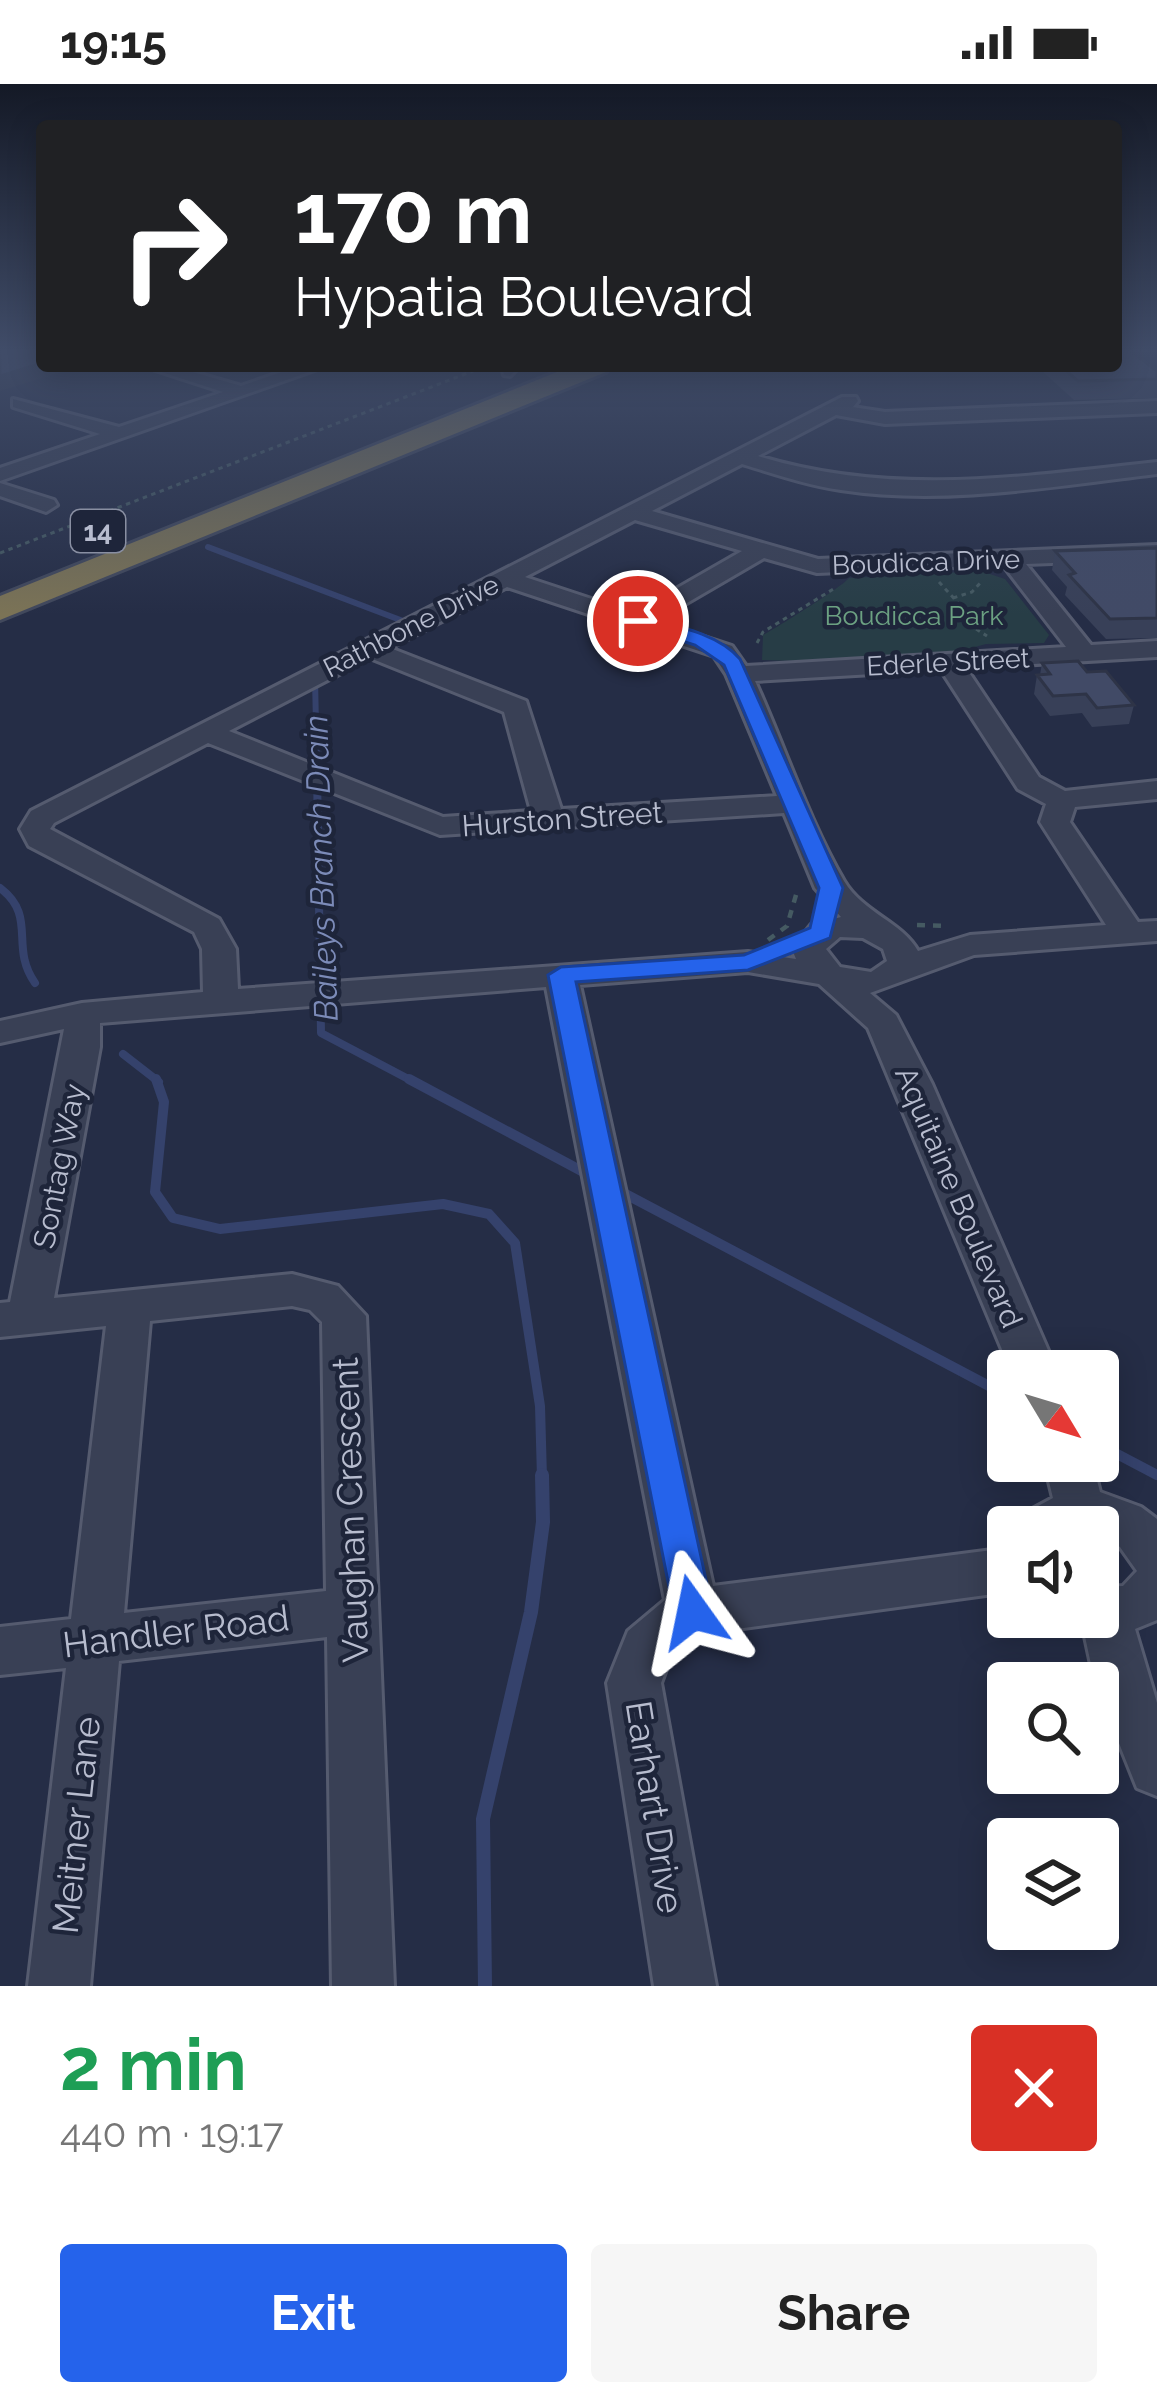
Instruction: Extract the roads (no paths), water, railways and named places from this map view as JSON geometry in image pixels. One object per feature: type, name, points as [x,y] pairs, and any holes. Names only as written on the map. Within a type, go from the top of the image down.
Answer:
[{"type":"highway","points":[[328,442],[341,437]]},
{"type":"highway","name":"14","points":[[0,608],[422,437]]},
{"type":"street","points":[[0,475],[112,437]]},
{"type":"street","name":"Rathbone Drive","points":[[221,1001],[219,949],[207,926],[40,839],[35,829],[60,806],[779,437]]},
{"type":"street","points":[[740,457],[839,484],[877,487],[1157,468]]},
{"type":"street","points":[[0,489],[46,505]]},
{"type":"street","name":"Boudicca Drive","points":[[631,512],[759,551],[838,568],[1157,552]]},
{"type":"street","points":[[638,621],[759,551]]},
{"type":"street","points":[[1010,559],[1085,654]]},
{"type":"street","points":[[504,578],[723,651],[739,674],[831,888],[900,946],[904,962],[888,990],[890,1012],[883,1023]]},
{"type":"street","points":[[368,648],[516,707],[548,820]]},
{"type":"street","name":"Ederle Street","points":[[739,674],[1157,649]]},
{"type":"street","points":[[950,662],[1028,783],[1062,801],[1087,794],[1157,790]]},
{"type":"street","name":"Hurston Street","points":[[206,732],[440,826],[792,804]]},
{"type":"street","points":[[1062,801],[1054,822],[1142,932]]},
{"type":"street","points":[[830,976],[810,958],[831,888]]},
{"type":"street","points":[[748,962],[845,927],[970,945],[1142,932]]},
{"type":"street","points":[[0,1032],[82,1014],[748,962],[867,982],[970,945]]},
{"type":"street","points":[[561,975],[693,1612]]},
{"type":"street","name":"Aquitaine Boulevard","points":[[830,976],[883,1023],[914,1084],[1025,1350]]},
{"type":"street","name":"Sontag Way","points":[[15,1318],[82,1047],[82,1014]]},
{"type":"street","name":"Vaughan Crescent","points":[[15,1318],[292,1290],[323,1297],[344,1316],[363,1986]]},
{"type":"street","name":"Meitner Lane","points":[[59,1986],[130,1306]]},
{"type":"street","points":[[1119,1520],[1156,1560],[1145,1602],[1119,1607]]},
{"type":"street","name":"Earhart Drive","points":[[685,1986],[634,1683],[638,1659],[651,1638],[669,1622],[693,1612],[987,1573]]},
{"type":"street","name":"Handler Road","points":[[0,1651],[352,1611]]},
{"type":"street","points":[[1110,1638],[1157,1769]]},
{"type":"waterway","name":"Baileys Branch Drain","points":[[208,547],[403,621],[402,629]]},
{"type":"waterway","name":"Baileys Branch Drain","points":[[315,677],[317,775]]},
{"type":"waterway","name":"Baileys Branch Drain","points":[[317,772],[321,1033],[414,1082]]},
{"type":"waterway","points":[[0,888],[18,910],[24,957],[35,983]]},
{"type":"waterway","points":[[123,1054],[156,1080]]},
{"type":"waterway","name":"Baileys Branch Drain","points":[[409,1079],[591,1176]]},
{"type":"waterway","points":[[156,1080],[164,1102],[155,1192],[173,1218],[220,1229],[443,1204],[489,1214],[515,1243],[540,1406],[542,1478]]},
{"type":"waterway","name":"Baileys Branch Drain","points":[[616,1189],[987,1385]]},
{"type":"waterway","name":"Baileys Branch Drain","points":[[1119,1455],[1157,1475]]},
{"type":"waterway","points":[[485,1986],[483,1819],[531,1612],[543,1522],[542,1475]]},
{"type":"park label","name":"Boudicca Park","points":[[914,615]]}]
